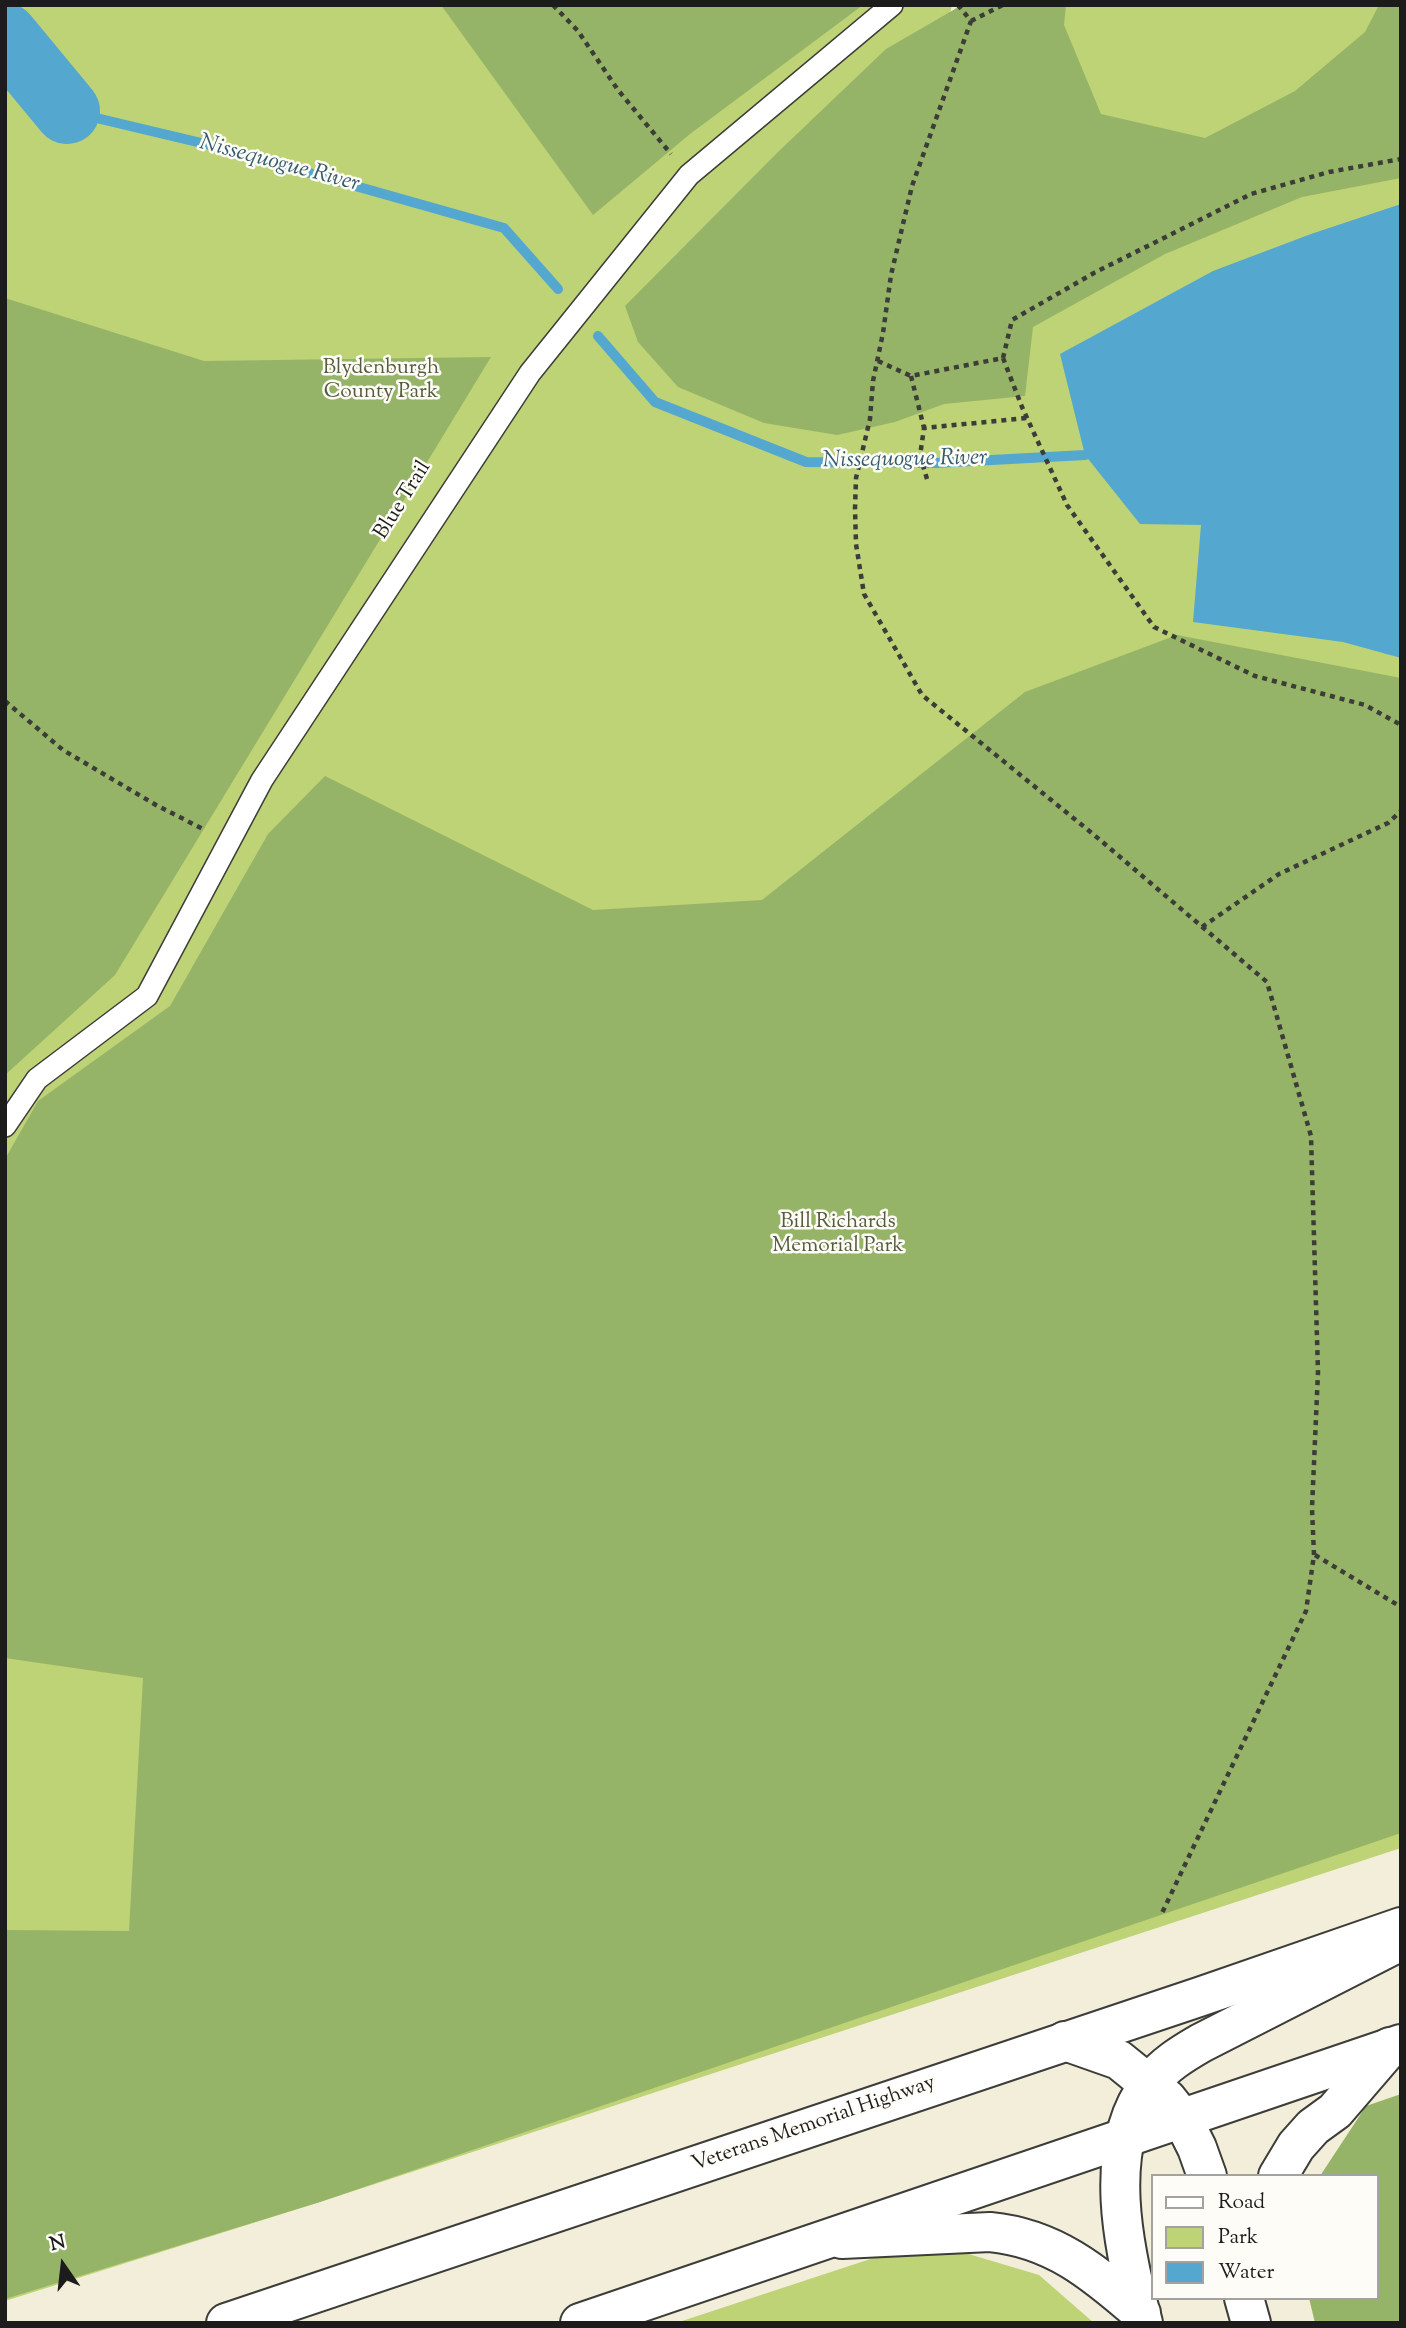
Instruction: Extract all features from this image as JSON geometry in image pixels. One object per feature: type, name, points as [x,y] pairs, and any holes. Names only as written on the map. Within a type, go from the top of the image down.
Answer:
[{"type":"main road","name":"Veterans Memorial Highway","points":[[226,2323],[1401,1927]]},
{"type":"main road","points":[[1142,2318],[1123,2239],[1120,2180],[1125,2137],[1149,2085],[1178,2056],[1401,1941]]},
{"type":"main road","points":[[1065,2041],[1119,2060],[1167,2099],[1182,2118],[1197,2147],[1206,2174]]},
{"type":"main road","points":[[580,2323],[1395,2045]]},
{"type":"main road","points":[[1279,2174],[1296,2146],[1313,2127],[1335,2110],[1395,2045]]},
{"type":"main road","points":[[822,2240],[990,2232],[1011,2234],[1031,2239],[1076,2261],[1142,2318]]},
{"type":"main road","points":[[1245,2300],[1251,2323]]},
{"type":"main road","points":[[1271,2300],[1275,2323]]},
{"type":"lane","points":[[5,1126],[37,1079],[147,996],[262,780],[530,373],[689,175],[892,5]]},
{"type":"path","points":[[553,5],[578,32],[618,90],[677,161]]},
{"type":"path","points":[[958,5],[971,20]]},
{"type":"path","points":[[1003,5],[971,20],[912,186],[891,275],[870,419],[856,478],[856,544],[864,594],[922,695],[1093,834],[1267,982],[1311,1136],[1318,1372],[1312,1508],[1314,1555],[1306,1611],[1161,1915]]},
{"type":"path","points":[[1401,159],[1329,172],[1251,194],[1094,273],[1012,320],[1003,358],[1067,505],[1154,627],[1255,677],[1365,705],[1401,725]]},
{"type":"path","points":[[877,362],[911,376],[1003,358]]},
{"type":"path","points":[[911,376],[924,428],[920,456],[927,479]]},
{"type":"path","points":[[924,428],[1027,418]]},
{"type":"path","points":[[5,701],[63,750],[204,830]]},
{"type":"path","points":[[1202,926],[1279,874],[1388,823],[1401,811]]},
{"type":"path","points":[[1314,1555],[1401,1607]]},
{"type":"green space","name":"Bill Richards Memorial Park","points":[[5,5],[952,5],[950,14],[959,5],[1401,5],[1401,1848],[320,2202],[5,2301]]},
{"type":"green space","points":[[441,5],[863,5],[690,134],[593,215]]},
{"type":"green space","points":[[962,5],[1066,5],[1064,25],[1101,114],[1205,138],[1295,91],[1365,32],[1379,5],[1401,5],[1401,178],[1302,197],[1165,254],[1033,327],[1025,396],[944,404],[895,422],[837,435],[764,423],[678,387],[638,342],[625,306],[777,153],[886,49]]},
{"type":"green space","name":"Blydenburgh County Park","points":[[5,298],[204,361],[491,357],[115,975],[5,1075]]},
{"type":"green space","name":"Bill Richards Memorial Park","points":[[1177,635],[1401,678],[1401,1833],[320,2202],[5,2299],[5,1930],[129,1931],[143,1678],[5,1658],[5,1159],[38,1101],[170,1006],[268,834],[325,776],[593,910],[762,900],[1025,692]]},
{"type":"green space","points":[[1401,2094],[1401,2323],[1315,2323],[1309,2300],[1378,2300],[1378,2174],[1321,2174],[1366,2106]]},
{"type":"green space","points":[[925,2241],[1039,2275],[1094,2323],[676,2323]]},
{"type":"water","points":[[1401,204],[1401,658],[1343,642],[1193,622],[1201,525],[1140,524],[1085,455],[1060,354],[1213,271]]},
{"type":"waterway","name":"Nissequogue River","points":[[5,36],[67,111]]},
{"type":"waterway","name":"Nissequogue River","points":[[67,111],[214,146],[504,228],[558,289]]},
{"type":"waterway","name":"Nissequogue River","points":[[598,336],[655,402],[806,462],[936,463],[1085,455],[1096,452]]}]
